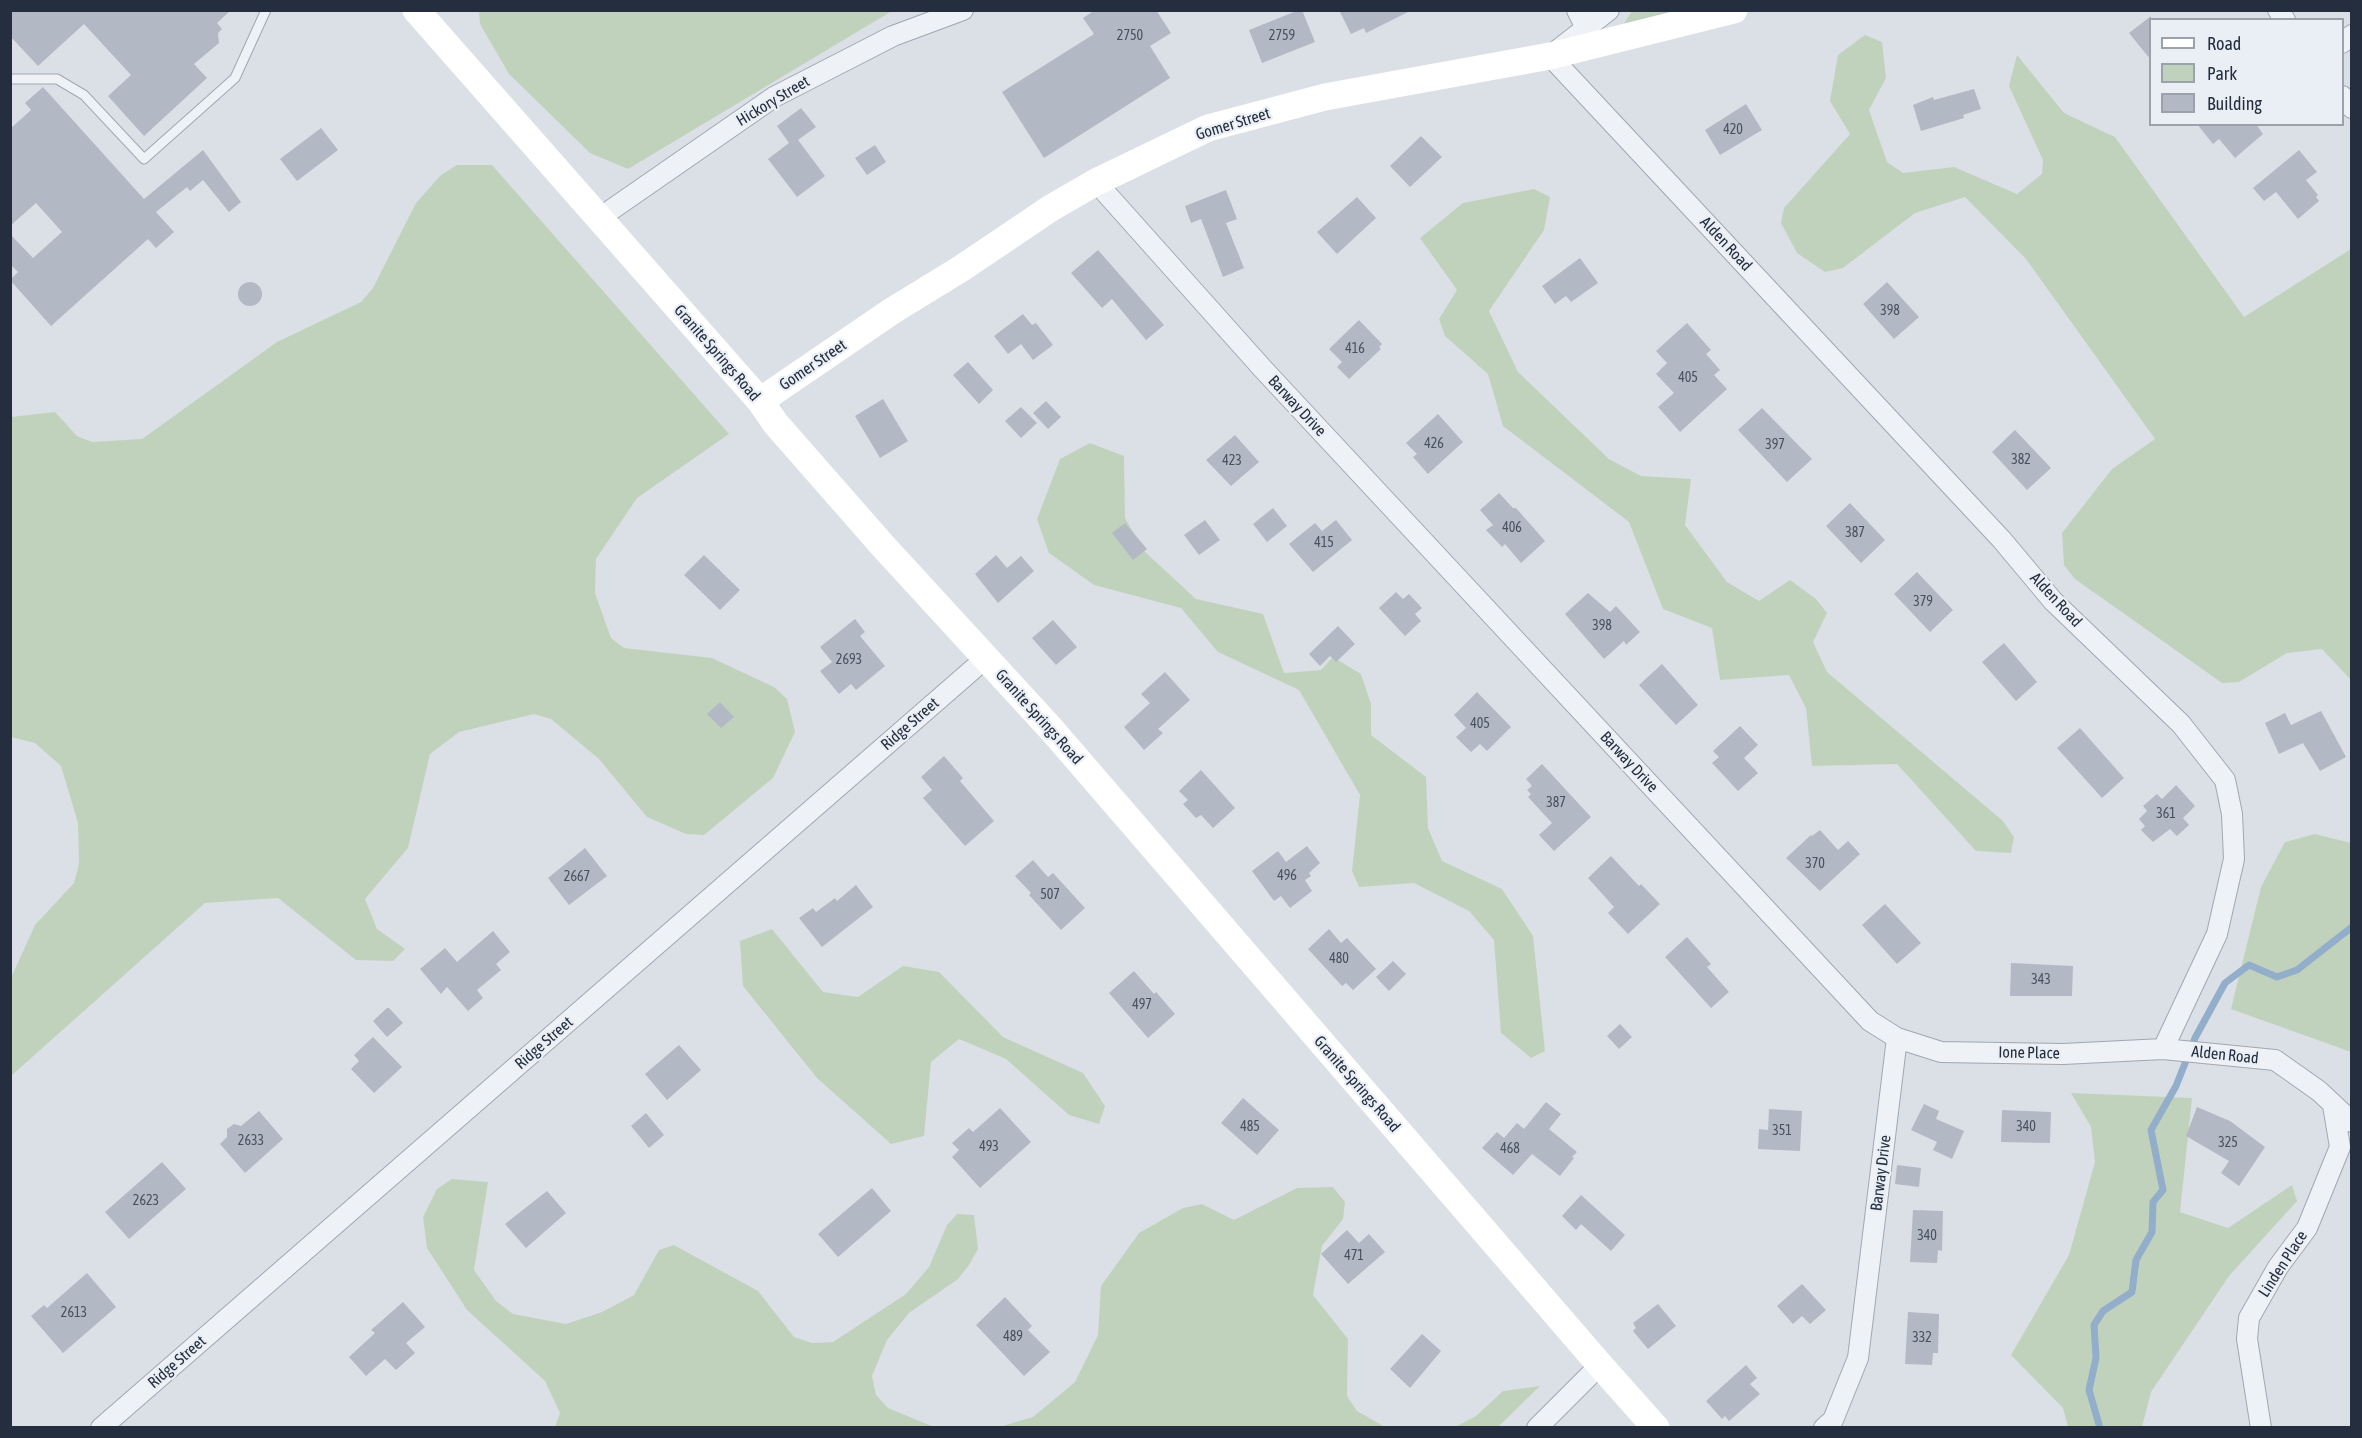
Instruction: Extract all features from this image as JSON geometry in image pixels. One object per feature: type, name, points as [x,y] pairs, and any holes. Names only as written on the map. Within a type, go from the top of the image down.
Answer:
[{"type":"street","name":"Granite Springs Road","points":[[416,10],[760,401],[776,424],[883,546],[1060,739],[1656,1428]]},
{"type":"street","name":"Hickory Street","points":[[598,219],[774,97],[893,36],[963,10]]},
{"type":"street","points":[[1577,10],[1586,28]]},
{"type":"street","points":[[1550,56],[1610,10]]},
{"type":"street","name":"Gomer Street","points":[[760,401],[891,311],[962,268],[1051,208],[1096,182],[1208,128],[1325,97],[1550,56],[1734,10]]},
{"type":"street","name":"Alden Road","points":[[1550,56],[2002,540],[2053,601],[2181,724],[2225,780],[2232,814],[2234,859],[2220,924],[2163,1049],[2276,1060],[2319,1091],[2352,1122]]},
{"type":"street","name":"Barway Drive","points":[[1096,182],[1263,369],[1870,1021],[1897,1038],[1858,1358],[1833,1420],[1824,1428]]},
{"type":"street","name":"Ridge Street","points":[[101,1428],[986,658]]},
{"type":"street","name":"Ione Place","points":[[1897,1038],[1941,1052],[2063,1054],[2163,1049]]},
{"type":"street","name":"Linden Place","points":[[2261,1428],[2247,1340],[2249,1318],[2278,1267],[2307,1228],[2340,1148],[2333,1105]]},
{"type":"street","points":[[1537,1428],[1600,1365]]},
{"type":"lane","points":[[10,79],[57,79],[84,94],[144,159],[235,78],[266,10]]},
{"type":"green space","points":[[479,10],[892,11],[628,169],[590,153],[509,74],[480,24]]},
{"type":"green space","points":[[1632,11],[1691,11],[1624,24]]},
{"type":"green space","points":[[1865,35],[1882,42],[1886,78],[1869,110],[1887,162],[1903,173],[1954,167],[2017,194],[2042,174],[2043,160],[2009,86],[2017,55],[2064,113],[2115,137],[2244,317],[2351,249],[2351,680],[2322,649],[2287,653],[2239,682],[2222,683],[2075,579],[2064,565],[2062,533],[2112,469],[2155,439],[2026,259],[1965,197],[1915,213],[1843,268],[1825,272],[1797,253],[1781,223],[1784,208],[1850,134],[1830,101],[1838,55]]},
{"type":"green space","points":[[457,165],[492,165],[729,434],[637,498],[596,559],[595,593],[611,638],[624,648],[712,658],[774,687],[787,699],[795,732],[773,778],[704,835],[686,834],[647,817],[599,759],[551,719],[534,714],[459,732],[430,754],[408,848],[365,899],[377,929],[405,949],[393,961],[356,960],[278,898],[205,903],[11,1076],[11,978],[35,925],[74,883],[79,864],[78,823],[61,766],[35,743],[11,737],[11,417],[55,412],[77,436],[92,442],[142,439],[277,342],[361,302],[373,288],[416,203],[441,175]]},
{"type":"green space","points":[[1534,189],[1550,197],[1544,230],[1489,311],[1518,372],[1609,459],[1641,476],[1691,479],[1685,525],[1727,582],[1759,601],[1790,580],[1816,599],[1827,613],[1813,642],[1827,672],[2003,821],[2014,837],[2011,853],[1976,851],[1897,764],[1812,766],[1806,708],[1789,675],[1720,680],[1712,628],[1663,609],[1629,522],[1503,426],[1488,374],[1445,336],[1439,319],[1457,290],[1420,238],[1463,203]]},
{"type":"green space","points":[[1090,443],[1124,456],[1125,518],[1144,551],[1196,599],[1263,614],[1284,673],[1321,670],[1333,657],[1361,674],[1371,704],[1371,735],[1426,777],[1428,828],[1442,861],[1502,889],[1533,936],[1545,1051],[1531,1058],[1501,1033],[1494,940],[1469,911],[1414,883],[1359,887],[1352,871],[1360,795],[1299,690],[1218,652],[1181,608],[1094,585],[1049,553],[1037,519],[1060,459]]},
{"type":"green space","points":[[2315,834],[2351,843],[2351,1052],[2231,1009],[2261,887],[2285,842]]},
{"type":"green space","points":[[772,929],[823,992],[858,997],[903,966],[939,972],[1003,1037],[1083,1073],[1105,1106],[1099,1124],[1069,1115],[1006,1059],[959,1039],[931,1062],[924,1136],[891,1144],[817,1078],[743,986],[740,941]]},
{"type":"green space","points":[[2071,1093],[2192,1098],[2180,1212],[2228,1228],[2292,1185],[2297,1201],[2229,1276],[2151,1392],[2142,1427],[2068,1427],[2063,1408],[2011,1355],[2069,1255],[2095,1162],[2091,1127]]},
{"type":"green space","points":[[452,1179],[488,1182],[474,1270],[496,1301],[513,1314],[566,1324],[602,1312],[634,1295],[659,1250],[674,1245],[758,1291],[794,1337],[812,1343],[833,1342],[906,1294],[929,1267],[947,1225],[957,1214],[974,1215],[978,1249],[969,1265],[958,1279],[909,1313],[887,1340],[872,1376],[876,1395],[888,1408],[934,1427],[555,1427],[560,1413],[545,1381],[467,1310],[427,1248],[423,1217],[437,1189]]},
{"type":"green space","points":[[1333,1187],[1345,1202],[1343,1219],[1322,1246],[1313,1295],[1348,1339],[1347,1396],[1357,1411],[1385,1427],[999,1427],[1033,1417],[1075,1382],[1098,1335],[1101,1286],[1139,1233],[1183,1208],[1202,1204],[1234,1220],[1297,1188]]},
{"type":"green space","points":[[1540,1386],[1498,1427],[1455,1427],[1476,1416],[1503,1391]]},
{"type":"building","points":[[10,10],[231,10],[217,23],[222,29],[218,33],[219,43],[194,64],[207,78],[144,136],[108,96],[131,75],[84,24],[38,66],[10,36]]},
{"type":"building","points":[[1095,10],[1156,10],[1171,33],[1150,46],[1170,78],[1044,158],[1002,92],[1094,34],[1083,18]]},
{"type":"building","points":[[1302,10],[1315,42],[1262,63],[1249,30]]},
{"type":"building","points":[[1339,10],[1412,10],[1366,33],[1364,28],[1351,34]]},
{"type":"building","points":[[2151,16],[2149,18],[2149,58],[2129,33]]},
{"type":"building","points":[[43,87],[144,199],[203,150],[241,202],[229,212],[203,180],[190,191],[187,187],[156,212],[174,232],[156,248],[148,239],[51,326],[10,280],[18,272],[10,264],[10,234],[33,258],[62,232],[36,203],[10,226],[10,129],[31,110],[25,103]]},
{"type":"building","points":[[1974,89],[1981,109],[1963,115],[1964,118],[1921,131],[1913,105],[1933,97],[1934,100]]},
{"type":"building","points":[[1746,104],[1762,130],[1720,155],[1705,130]]},
{"type":"building","points":[[801,108],[816,127],[798,140],[825,176],[797,197],[768,159],[789,143],[777,126]]},
{"type":"building","points":[[2199,126],[2257,126],[2263,134],[2235,158],[2219,139],[2213,144]]},
{"type":"building","points":[[321,128],[338,150],[297,181],[280,159]]},
{"type":"building","points":[[1421,136],[1442,157],[1410,187],[1390,166]]},
{"type":"building","points":[[875,145],[886,162],[867,175],[855,158]]},
{"type":"building","points":[[2299,150],[2317,172],[2306,180],[2318,195],[2316,197],[2319,201],[2298,219],[2276,192],[2264,201],[2253,188]]},
{"type":"building","points":[[1226,190],[1237,219],[1226,223],[1244,268],[1223,277],[1201,219],[1191,223],[1185,206]]},
{"type":"building","points":[[1357,197],[1376,218],[1337,254],[1317,232]]},
{"type":"building","points":[[1098,250],[1164,325],[1146,340],[1112,299],[1102,308],[1071,273]]},
{"type":"building","points":[[1580,258],[1598,283],[1571,302],[1566,296],[1555,304],[1542,286]]},
{"type":"building","points":[[250,282],[258,286],[262,294],[258,302],[250,306],[242,302],[238,294],[242,286]]},
{"type":"building","points":[[1887,282],[1919,317],[1894,339],[1863,304]]},
{"type":"building","points":[[1023,314],[1032,325],[1036,323],[1053,345],[1033,360],[1021,344],[1008,354],[994,336]]},
{"type":"building","points":[[1359,320],[1382,344],[1379,347],[1381,349],[1349,379],[1337,367],[1342,362],[1329,349]]},
{"type":"building","points":[[1687,323],[1711,350],[1706,354],[1720,370],[1714,375],[1727,389],[1680,432],[1658,407],[1674,393],[1656,374],[1667,363],[1656,351]]},
{"type":"building","points":[[968,362],[993,390],[979,404],[953,375]]},
{"type":"building","points":[[883,399],[908,441],[880,458],[855,416]]},
{"type":"building","points":[[1046,401],[1061,417],[1048,429],[1033,413]]},
{"type":"building","points":[[1021,407],[1037,423],[1021,438],[1005,421]]},
{"type":"building","points":[[1762,408],[1812,459],[1787,482],[1738,430]]},
{"type":"building","points":[[1438,414],[1463,442],[1428,474],[1413,457],[1417,454],[1406,443]]},
{"type":"building","points":[[2015,430],[2051,468],[2027,490],[1992,452]]},
{"type":"building","points":[[1235,435],[1259,462],[1231,486],[1206,460]]},
{"type":"building","points":[[1499,493],[1513,508],[1516,508],[1545,541],[1521,563],[1505,544],[1502,547],[1486,530],[1493,525],[1480,510]]},
{"type":"building","points":[[1850,503],[1885,540],[1861,563],[1826,526]]},
{"type":"building","points":[[1273,508],[1287,526],[1267,542],[1253,524]]},
{"type":"building","points":[[1205,520],[1220,540],[1199,555],[1184,535]]},
{"type":"building","points":[[1336,520],[1352,540],[1313,572],[1289,544],[1315,523],[1322,531]]},
{"type":"building","points":[[1125,523],[1147,549],[1133,560],[1112,533]]},
{"type":"building","points":[[704,555],[740,590],[720,610],[684,575]]},
{"type":"building","points":[[996,555],[1007,568],[1021,556],[1034,571],[998,603],[975,574]]},
{"type":"building","points":[[1917,572],[1953,610],[1930,632],[1894,594]]},
{"type":"building","points":[[1396,592],[1403,599],[1409,594],[1422,608],[1415,614],[1421,621],[1405,636],[1379,608]]},
{"type":"building","points":[[1588,593],[1610,612],[1616,606],[1640,632],[1626,645],[1624,641],[1604,659],[1565,614]]},
{"type":"building","points":[[855,619],[865,632],[860,636],[885,666],[856,690],[851,684],[839,694],[820,671],[832,662],[820,647]]},
{"type":"building","points":[[1053,620],[1077,647],[1056,665],[1032,638]]},
{"type":"building","points":[[1338,626],[1355,644],[1336,662],[1330,656],[1320,666],[1309,654]]},
{"type":"building","points":[[2004,643],[2037,682],[2016,701],[1982,662]]},
{"type":"building","points":[[1662,664],[1698,705],[1676,725],[1639,685]]},
{"type":"building","points":[[1165,672],[1190,700],[1158,729],[1163,733],[1144,750],[1124,727],[1150,703],[1141,694]]},
{"type":"building","points":[[1477,692],[1511,727],[1487,751],[1480,744],[1471,752],[1456,737],[1466,728],[1454,715]]},
{"type":"building","points":[[720,702],[734,717],[721,728],[707,714]]},
{"type":"building","points":[[2321,711],[2346,757],[2320,771],[2303,743],[2279,754],[2265,723],[2285,713],[2291,725]]},
{"type":"building","points":[[1740,726],[1758,745],[1744,758],[1758,773],[1738,791],[1712,763],[1719,757],[1713,751]]},
{"type":"building","points":[[2080,728],[2124,778],[2102,798],[2057,748]]},
{"type":"building","points":[[944,756],[963,778],[960,781],[994,821],[965,846],[923,798],[932,790],[921,777]]},
{"type":"building","points":[[1542,764],[1591,817],[1554,851],[1539,835],[1552,823],[1528,797],[1531,794],[1527,790],[1532,786],[1526,779]]},
{"type":"building","points":[[1201,770],[1235,808],[1213,828],[1201,815],[1196,818],[1183,804],[1188,800],[1179,791]]},
{"type":"building","points":[[2176,785],[2195,806],[2183,818],[2189,825],[2177,836],[2170,829],[2153,842],[2141,830],[2145,826],[2139,819],[2147,811],[2143,806],[2157,794],[2162,799]]},
{"type":"building","points":[[1820,830],[1838,850],[1848,841],[1860,854],[1820,891],[1786,858],[1811,835]]},
{"type":"building","points":[[1307,846],[1320,863],[1309,873],[1311,876],[1305,880],[1312,891],[1290,908],[1281,896],[1274,901],[1252,871],[1278,851],[1286,862]]},
{"type":"building","points":[[585,848],[607,876],[569,905],[548,878]]},
{"type":"building","points":[[1611,856],[1639,886],[1641,884],[1660,904],[1628,934],[1608,913],[1614,907],[1588,878]]},
{"type":"building","points":[[1033,860],[1048,877],[1053,873],[1085,908],[1061,930],[1015,876]]},
{"type":"building","points":[[856,885],[873,907],[822,947],[799,918],[813,908],[816,912],[835,898],[837,901]]},
{"type":"building","points":[[1885,904],[1921,943],[1897,964],[1862,925]]},
{"type":"building","points":[[1329,929],[1341,943],[1347,938],[1376,969],[1353,990],[1346,983],[1342,986],[1308,949]]},
{"type":"building","points":[[493,931],[510,952],[496,964],[501,970],[477,990],[483,998],[468,1011],[447,987],[441,994],[420,969],[445,948],[457,962]]},
{"type":"building","points":[[1687,937],[1711,964],[1707,967],[1729,992],[1711,1008],[1665,957]]},
{"type":"building","points":[[1393,961],[1406,974],[1389,991],[1376,977]]},
{"type":"building","points":[[2011,963],[2073,966],[2072,996],[2010,996]]},
{"type":"building","points":[[1134,971],[1175,1014],[1148,1038],[1109,993]]},
{"type":"building","points":[[387,1008],[403,1023],[387,1037],[373,1021]]},
{"type":"building","points":[[1620,1024],[1632,1037],[1619,1049],[1607,1036]]},
{"type":"building","points":[[373,1037],[402,1067],[374,1093],[351,1069],[359,1061],[354,1055]]},
{"type":"building","points":[[679,1045],[701,1070],[667,1100],[645,1074]]},
{"type":"building","points":[[1243,1098],[1279,1130],[1257,1155],[1221,1123]]},
{"type":"building","points":[[1546,1102],[1561,1114],[1549,1129],[1577,1152],[1560,1176],[1532,1154],[1513,1175],[1482,1148],[1497,1132],[1504,1138],[1517,1123],[1524,1129]]},
{"type":"building","points":[[1924,1104],[1939,1111],[1936,1119],[1964,1131],[1952,1159],[1933,1150],[1937,1142],[1911,1130]]},
{"type":"building","points":[[2197,1107],[2230,1121],[2265,1147],[2239,1186],[2221,1173],[2229,1161],[2186,1136]]},
{"type":"building","points":[[1000,1108],[1031,1142],[980,1188],[952,1157],[959,1150],[952,1143],[969,1128],[973,1132]]},
{"type":"building","points":[[1769,1109],[1802,1111],[1800,1151],[1758,1149],[1759,1129],[1768,1130]]},
{"type":"building","points":[[2002,1110],[2051,1112],[2050,1143],[2001,1142]]},
{"type":"building","points":[[259,1111],[283,1139],[245,1173],[220,1144],[227,1137],[227,1129],[234,1124],[241,1126]]},
{"type":"building","points":[[646,1113],[664,1135],[649,1148],[631,1126]]},
{"type":"building","points":[[162,1162],[186,1189],[129,1239],[105,1212]]},
{"type":"building","points":[[1897,1165],[1921,1168],[1919,1187],[1895,1184]]},
{"type":"building","points":[[872,1188],[891,1211],[838,1257],[818,1234]]},
{"type":"building","points":[[547,1191],[566,1213],[526,1248],[505,1224]]},
{"type":"building","points":[[1581,1195],[1625,1235],[1611,1251],[1581,1224],[1576,1230],[1562,1216]]},
{"type":"building","points":[[1913,1210],[1943,1211],[1942,1251],[1938,1250],[1937,1263],[1910,1262]]},
{"type":"building","points":[[1347,1230],[1359,1243],[1369,1234],[1385,1252],[1348,1284],[1321,1254]]},
{"type":"building","points":[[87,1273],[116,1307],[63,1353],[31,1316],[44,1305],[47,1308]]},
{"type":"building","points":[[1802,1284],[1826,1310],[1810,1324],[1802,1316],[1793,1324],[1777,1306]]},
{"type":"building","points":[[1005,1297],[1032,1326],[1028,1330],[1050,1352],[1024,1376],[976,1325]]},
{"type":"building","points":[[403,1302],[425,1327],[406,1343],[415,1353],[396,1370],[385,1359],[366,1376],[349,1357],[375,1333],[371,1330]]},
{"type":"building","points":[[1658,1304],[1676,1326],[1648,1349],[1633,1331],[1636,1328],[1633,1323]]},
{"type":"building","points":[[1908,1312],[1939,1314],[1938,1353],[1933,1353],[1932,1365],[1905,1364]]},
{"type":"building","points":[[1422,1334],[1441,1351],[1410,1388],[1390,1369]]},
{"type":"building","points":[[1746,1365],[1757,1378],[1750,1384],[1760,1394],[1729,1421],[1725,1416],[1722,1419],[1706,1401]]},
{"type":"waterway","points":[[2100,1428],[2089,1390],[2096,1358],[2094,1325],[2103,1311],[2132,1292],[2136,1260],[2152,1232],[2153,1202],[2163,1190],[2151,1130],[2176,1086],[2195,1038],[2225,983],[2249,965],[2277,977],[2297,970],[2352,927]]}]
